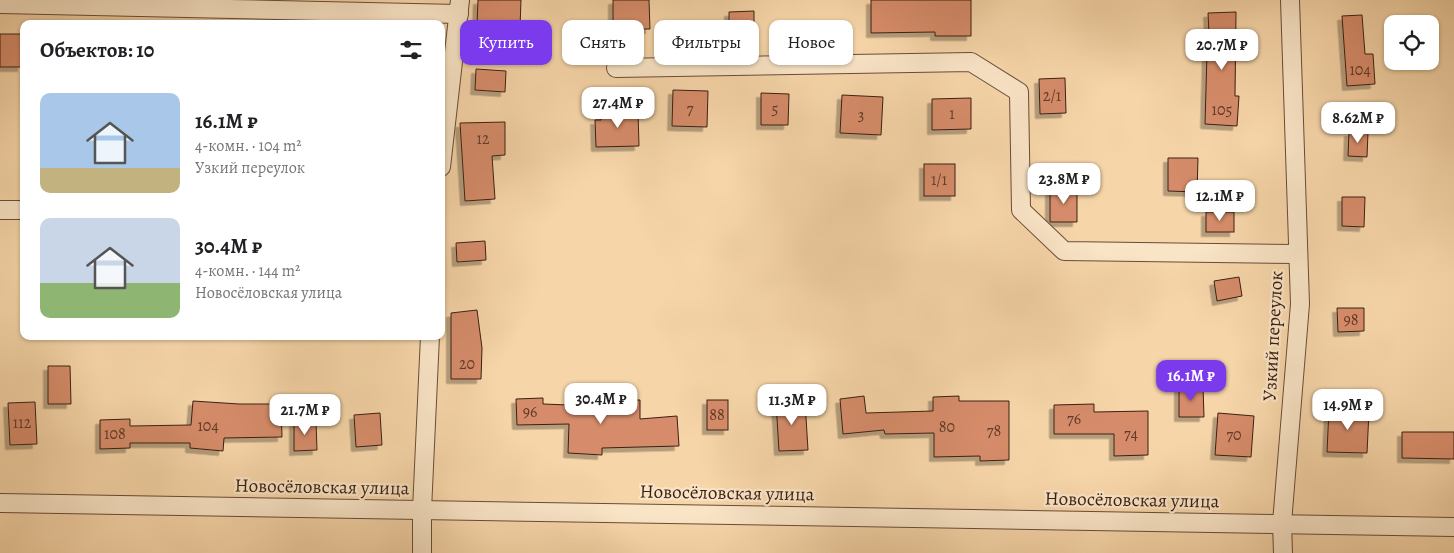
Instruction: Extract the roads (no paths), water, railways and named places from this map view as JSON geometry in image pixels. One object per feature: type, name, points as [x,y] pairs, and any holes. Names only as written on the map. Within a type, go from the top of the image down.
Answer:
[{"type":"street","name":"Узкий переулок","points":[[1283,553],[1282,523],[1300,304],[1290,0]]},
{"type":"street","points":[[0,4],[460,7],[445,133]]},
{"type":"street","points":[[616,68],[971,62],[1019,92],[1021,210],[1064,251],[1298,254]]},
{"type":"street","points":[[0,210],[20,210]]},
{"type":"street","points":[[422,553],[422,510],[430,340]]},
{"type":"street","name":"Новосёловская улица","points":[[0,503],[1454,527]]}]
